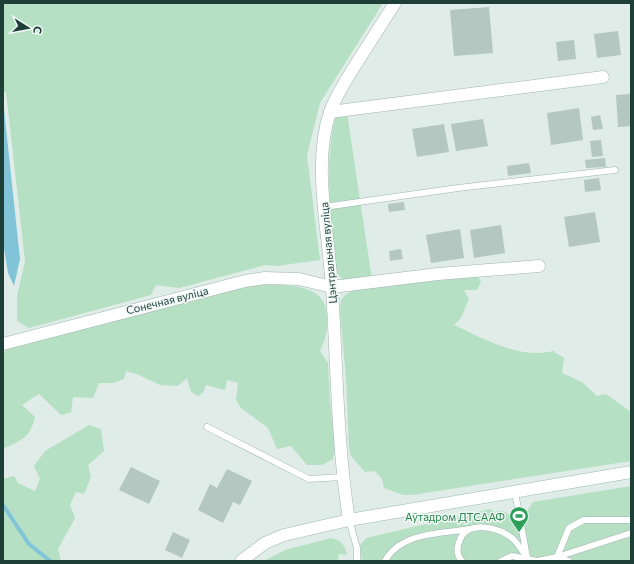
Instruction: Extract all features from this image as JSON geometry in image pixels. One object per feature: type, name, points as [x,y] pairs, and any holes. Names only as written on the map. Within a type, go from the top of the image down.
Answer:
[{"type":"street","name":"Цэнтральная вуліца","points":[[349,520],[342,477],[332,288],[324,207],[324,142],[330,112],[340,90],[395,3]]},
{"type":"street","points":[[330,112],[603,76]]},
{"type":"street","points":[[332,288],[438,274],[539,266]]},
{"type":"street","name":"Сонечная вуліца","points":[[3,344],[245,281],[265,278],[299,279],[332,288]]},
{"type":"street","points":[[245,557],[265,542],[284,535],[349,520],[631,472]]},
{"type":"lane","points":[[324,207],[458,188],[615,170]]},
{"type":"lane","points":[[207,427],[309,479],[342,477]]},
{"type":"lane","points":[[514,492],[528,560]]},
{"type":"lane","points":[[349,520],[356,548],[357,561]]},
{"type":"lane","points":[[557,557],[569,528],[584,520],[631,520]]},
{"type":"lane","points":[[385,561],[392,550],[403,541],[417,537],[484,528],[497,530],[512,538],[528,560]]},
{"type":"lane","points":[[462,561],[457,549],[460,539],[470,530]]},
{"type":"lane","points":[[501,561],[512,556],[537,561],[557,557],[631,533]]},
{"type":"lane","points":[[557,557],[569,561]]},
{"type":"green space","points":[[3,3],[383,3],[320,103],[307,155],[320,260],[277,266],[265,265],[179,288],[156,285],[151,295],[29,328],[17,321],[17,296],[25,261],[6,92],[3,92]]},
{"type":"green space","points":[[347,113],[372,280],[344,281],[337,273],[335,267],[329,171],[330,152],[336,115]]},
{"type":"green space","points":[[478,276],[481,282],[477,290],[464,290],[469,299],[461,318],[454,325],[489,341],[514,350],[527,353],[553,351],[564,358],[562,373],[582,382],[597,396],[606,394],[631,412],[631,461],[412,495],[403,495],[384,488],[382,479],[375,471],[365,472],[351,456],[349,448],[346,378],[340,312],[341,300],[345,295],[355,289]]},
{"type":"green space","points":[[267,284],[288,285],[308,290],[316,294],[322,300],[326,310],[326,333],[320,351],[328,363],[335,447],[333,459],[322,465],[307,465],[291,446],[277,449],[268,428],[241,408],[236,400],[238,383],[227,380],[225,390],[206,385],[203,393],[198,396],[191,392],[187,378],[178,386],[160,385],[137,374],[126,371],[124,379],[112,383],[99,383],[93,398],[73,397],[71,412],[61,415],[39,394],[22,405],[35,417],[31,430],[24,438],[3,449],[3,354],[5,350],[153,310],[246,287]]},
{"type":"green space","points":[[89,425],[101,429],[104,451],[88,465],[91,477],[84,494],[76,492],[70,505],[75,518],[58,549],[61,561],[3,561],[3,479],[14,476],[18,483],[35,491],[40,479],[34,466],[45,451]]},
{"type":"green space","name":"Аўтадром ДТСААФ","points":[[631,486],[631,561],[362,561],[360,545],[366,538],[490,509],[495,512],[502,511],[508,514],[515,526],[526,524],[527,511],[533,502]]},
{"type":"green space","points":[[331,538],[340,542],[346,551],[347,555],[339,554],[338,561],[264,561],[285,550]]},
{"type":"water","points":[[3,100],[20,259],[14,286],[8,273],[3,242]]},
{"type":"building","points":[[489,7],[493,53],[454,56],[450,10]]},
{"type":"building","points":[[618,31],[621,55],[597,58],[594,34]]},
{"type":"building","points":[[574,40],[576,59],[558,61],[556,42]]},
{"type":"building","points":[[631,94],[631,126],[618,127],[616,95]]},
{"type":"building","points":[[579,108],[583,140],[551,145],[547,113]]},
{"type":"building","points":[[600,115],[603,129],[593,130],[591,117]]},
{"type":"building","points":[[483,119],[488,146],[456,151],[451,124]]},
{"type":"building","points":[[444,124],[449,152],[417,157],[412,129]]},
{"type":"building","points":[[601,140],[603,156],[592,157],[590,141]]},
{"type":"building","points":[[605,158],[606,167],[586,168],[585,160]]},
{"type":"building","points":[[529,163],[531,173],[508,176],[507,166]]},
{"type":"building","points":[[599,178],[601,190],[585,192],[584,180]]},
{"type":"building","points":[[404,202],[405,210],[389,212],[388,204]]},
{"type":"building","points":[[595,212],[600,242],[569,247],[564,217]]},
{"type":"building","points":[[501,225],[505,253],[474,258],[470,230]]},
{"type":"building","points":[[460,229],[464,258],[431,263],[426,235]]},
{"type":"building","points":[[401,249],[403,259],[390,261],[389,251]]},
{"type":"building","points":[[131,467],[160,481],[149,504],[119,490]]},
{"type":"building","points":[[227,469],[252,481],[240,505],[233,502],[223,523],[198,510],[210,484],[217,488]]},
{"type":"building","points":[[173,532],[190,540],[182,558],[165,550]]},
{"type":"waterway","points":[[3,505],[29,544],[50,561]]},
{"type":"place","name":"Аўтадром ДТСААФ","points":[[519,533]]}]
